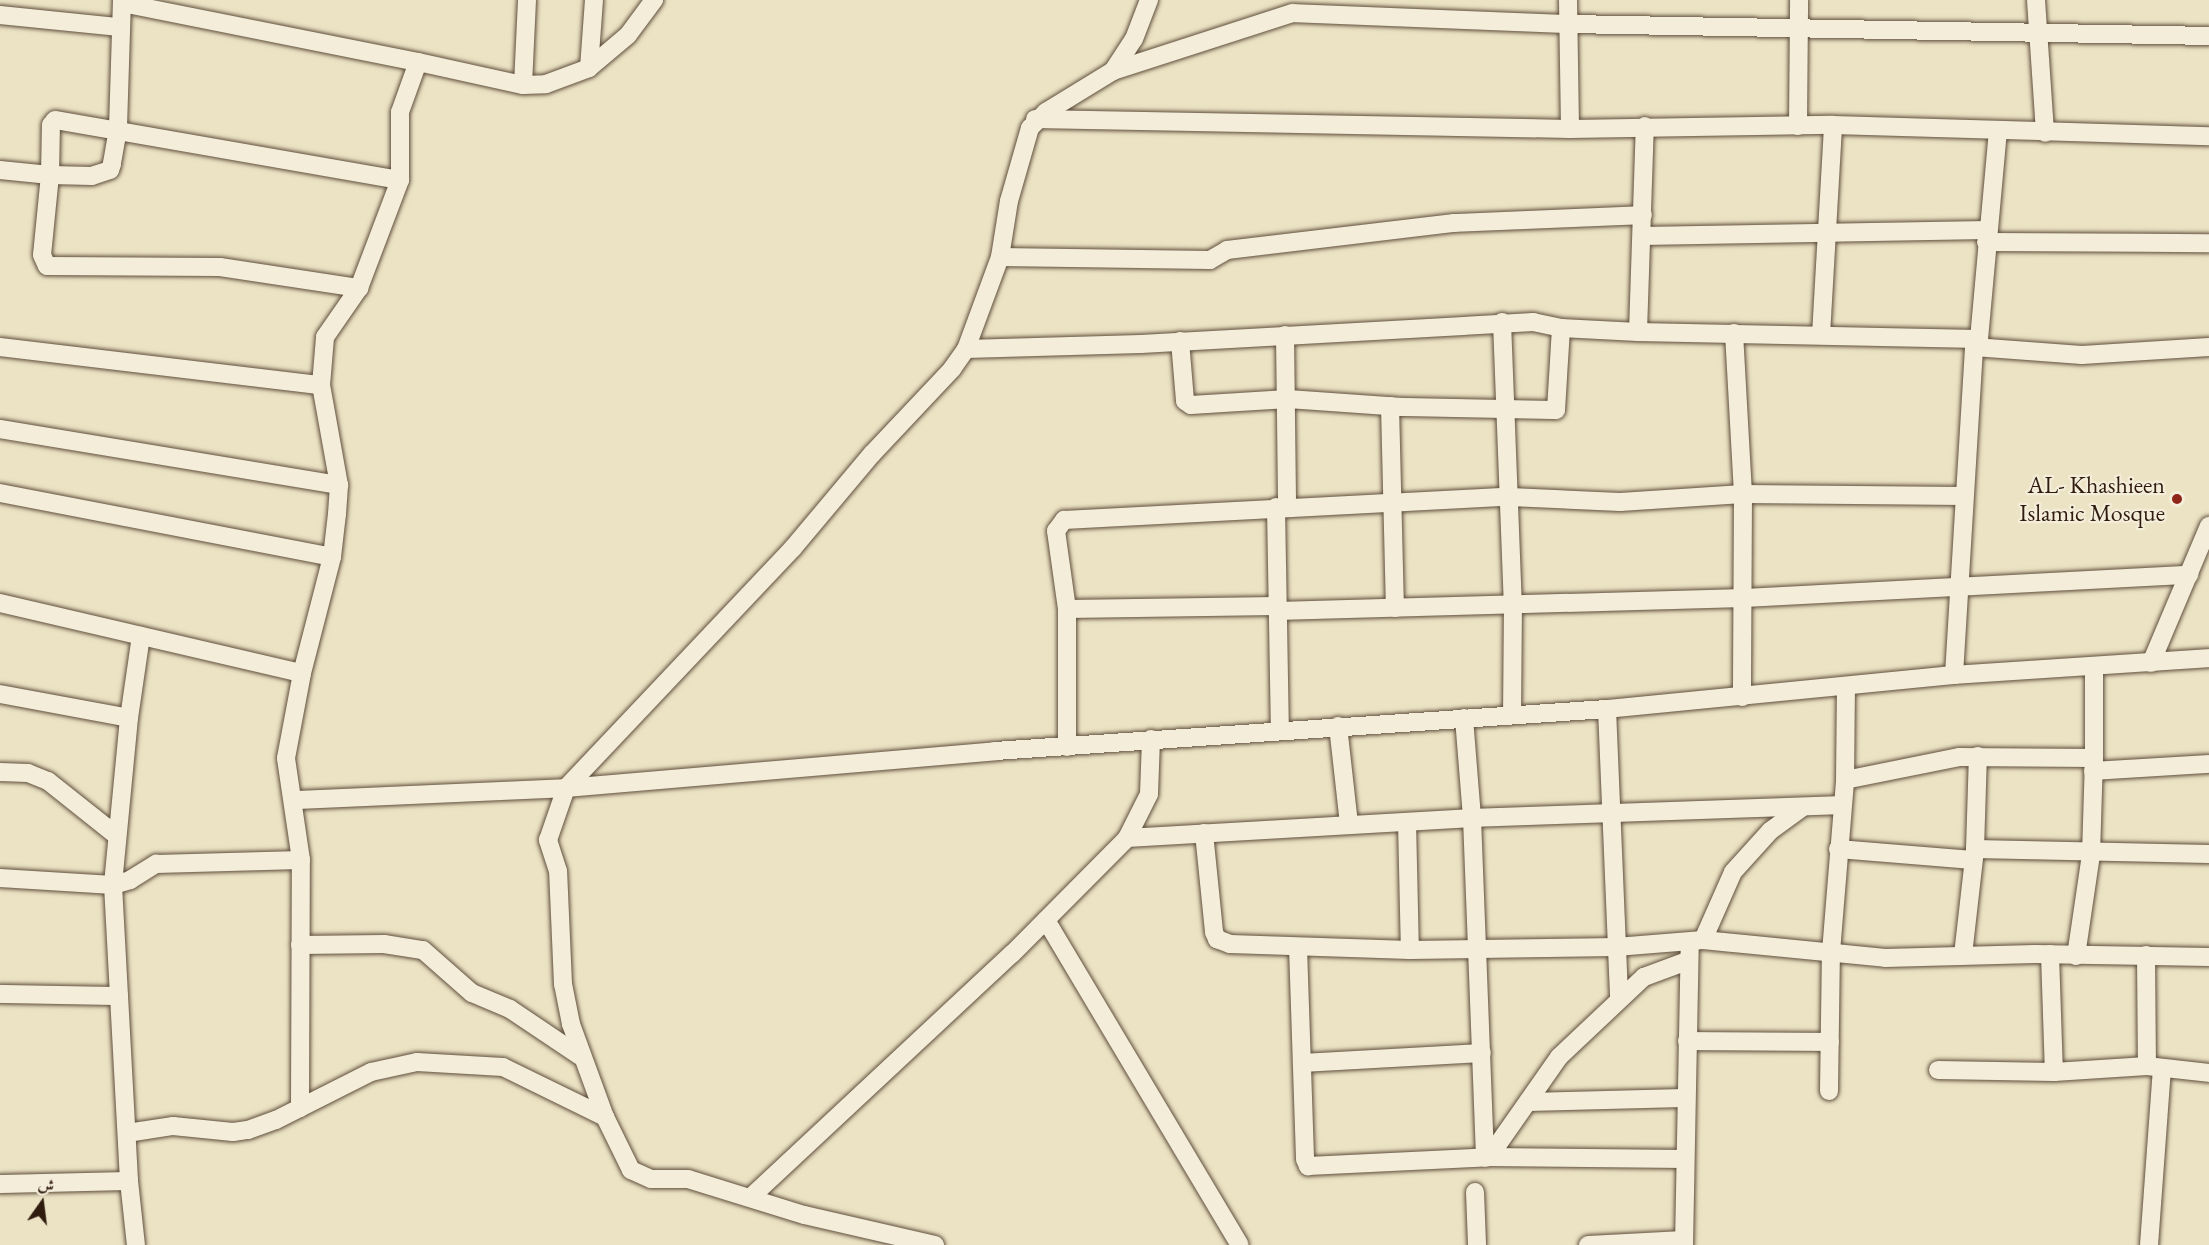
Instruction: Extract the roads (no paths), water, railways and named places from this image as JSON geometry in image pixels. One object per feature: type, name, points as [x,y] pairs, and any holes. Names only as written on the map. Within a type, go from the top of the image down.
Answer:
[{"type":"street","points":[[523,84],[527,0]]},
{"type":"street","points":[[589,68],[594,0]]},
{"type":"street","points":[[0,170],[92,176],[110,170],[118,129],[119,27],[122,2],[523,84],[546,84],[589,68],[628,35],[654,0]]},
{"type":"street","points":[[1113,71],[1134,39],[1149,0]]},
{"type":"street","points":[[1568,0],[1570,129]]},
{"type":"street","points":[[1798,126],[1799,0]]},
{"type":"street","points":[[2036,0],[2045,132]]},
{"type":"street","points":[[935,1245],[804,1215],[688,1179],[641,1177],[625,1161],[580,1056],[563,984],[558,871],[549,848],[552,822],[566,788],[794,549],[966,349],[1000,257],[1009,201],[1035,119],[1113,71],[1277,8],[1293,13],[1569,24],[2209,36]]},
{"type":"street","points":[[0,15],[119,27]]},
{"type":"street","points":[[300,1108],[301,860],[295,800],[286,758],[302,673],[332,557],[339,484],[321,386],[325,337],[359,288],[400,180],[400,112],[418,62]]},
{"type":"street","points":[[1035,119],[1570,129],[1645,126],[1833,125],[1998,132],[2209,136]]},
{"type":"street","points":[[359,288],[220,267],[47,266],[42,255],[50,175],[52,120],[118,129],[400,180]]},
{"type":"street","points":[[1821,335],[1833,125]]},
{"type":"street","points":[[1638,332],[1645,126]]},
{"type":"street","points":[[1954,675],[1957,586],[1976,343],[1998,132]]},
{"type":"street","points":[[1000,257],[1210,260],[1232,250],[1454,223],[1642,215]]},
{"type":"street","points":[[1642,236],[1826,234],[2209,243]]},
{"type":"street","points":[[966,349],[1180,341],[1502,322],[1533,322],[1561,328],[1638,332],[1821,335],[1976,343],[2082,355],[2209,347]]},
{"type":"street","points":[[1502,322],[1513,603],[1512,715]]},
{"type":"street","points":[[1180,341],[1187,405],[1288,399],[1390,406],[1558,409],[1561,328]]},
{"type":"street","points":[[1734,333],[1743,494],[1742,697]]},
{"type":"street","points":[[1280,730],[1276,609],[1288,399],[1285,335]]},
{"type":"street","points":[[0,347],[321,386]]},
{"type":"street","points":[[1390,406],[1395,608]]},
{"type":"street","points":[[0,429],[339,484]]},
{"type":"street","points":[[0,493],[332,557]]},
{"type":"street","points":[[1067,747],[1067,609],[1056,531],[1060,522],[1282,507],[1510,497],[1620,502],[1743,494],[1964,496]]},
{"type":"street","points":[[2151,663],[2189,575],[2203,557],[2209,526]]},
{"type":"street","points":[[1067,609],[1395,608],[1744,598],[2189,575]]},
{"type":"street","points":[[0,603],[302,673]]},
{"type":"street","points":[[136,1245],[129,1181],[113,885],[129,718],[141,636]]},
{"type":"street","points":[[295,800],[566,788],[1150,739],[1607,709],[1954,675],[2209,658]]},
{"type":"street","points":[[2076,956],[2091,854],[2094,667]]},
{"type":"street","points":[[1829,1090],[1831,952],[1845,780],[1846,686]]},
{"type":"street","points":[[0,694],[129,718]]},
{"type":"street","points":[[1607,709],[1619,999]]},
{"type":"street","points":[[1464,718],[1472,818],[1487,1158]]},
{"type":"street","points":[[1338,726],[1349,824]]},
{"type":"street","points":[[751,1197],[1046,921],[1127,838],[1149,794],[1150,739]]},
{"type":"street","points":[[1963,955],[1974,855],[1978,756]]},
{"type":"street","points":[[1845,780],[1937,760],[1978,756],[2094,765],[2209,765]]},
{"type":"street","points":[[0,772],[28,773],[48,781],[116,835]]},
{"type":"street","points":[[1127,838],[1472,818],[1842,805]]},
{"type":"street","points":[[1588,1245],[1684,1242],[1684,1098],[1693,948],[1733,872],[1770,831],[1802,808]]},
{"type":"street","points":[[1407,822],[1410,950]]},
{"type":"street","points":[[1204,833],[1217,939],[1230,944],[1410,950],[1693,948],[1831,952],[1885,957],[2050,954],[2209,957]]},
{"type":"street","points":[[1838,849],[1974,855],[2209,854]]},
{"type":"street","points":[[0,878],[113,885],[130,880],[156,864],[301,860]]},
{"type":"street","points":[[1046,921],[1240,1245]]},
{"type":"street","points":[[300,945],[384,944],[423,950],[464,988],[510,1009],[580,1056]]},
{"type":"street","points":[[1298,947],[1305,1159],[1308,1166],[1487,1158],[1685,1159]]},
{"type":"street","points":[[1487,1158],[1559,1057],[1644,977],[1693,948]]},
{"type":"street","points":[[2050,954],[2054,1072]]},
{"type":"street","points":[[2146,955],[2154,1067],[2149,1245]]},
{"type":"street","points":[[0,994],[119,996]]},
{"type":"street","points":[[1687,1041],[1830,1042]]},
{"type":"street","points":[[1302,1063],[1482,1053]]},
{"type":"street","points":[[127,1133],[173,1126],[233,1132],[276,1120],[381,1069],[400,1063],[450,1062],[513,1070],[605,1117]]},
{"type":"street","points":[[1938,1070],[2054,1072],[2154,1067],[2209,1073]]},
{"type":"street","points":[[1528,1102],[1684,1098]]},
{"type":"street","points":[[0,1184],[129,1181]]},
{"type":"street","points":[[1476,1192],[1477,1245]]},
{"type":"place","name":"AL- Khashieen Islamic Mosque","points":[[2177,499]]}]
